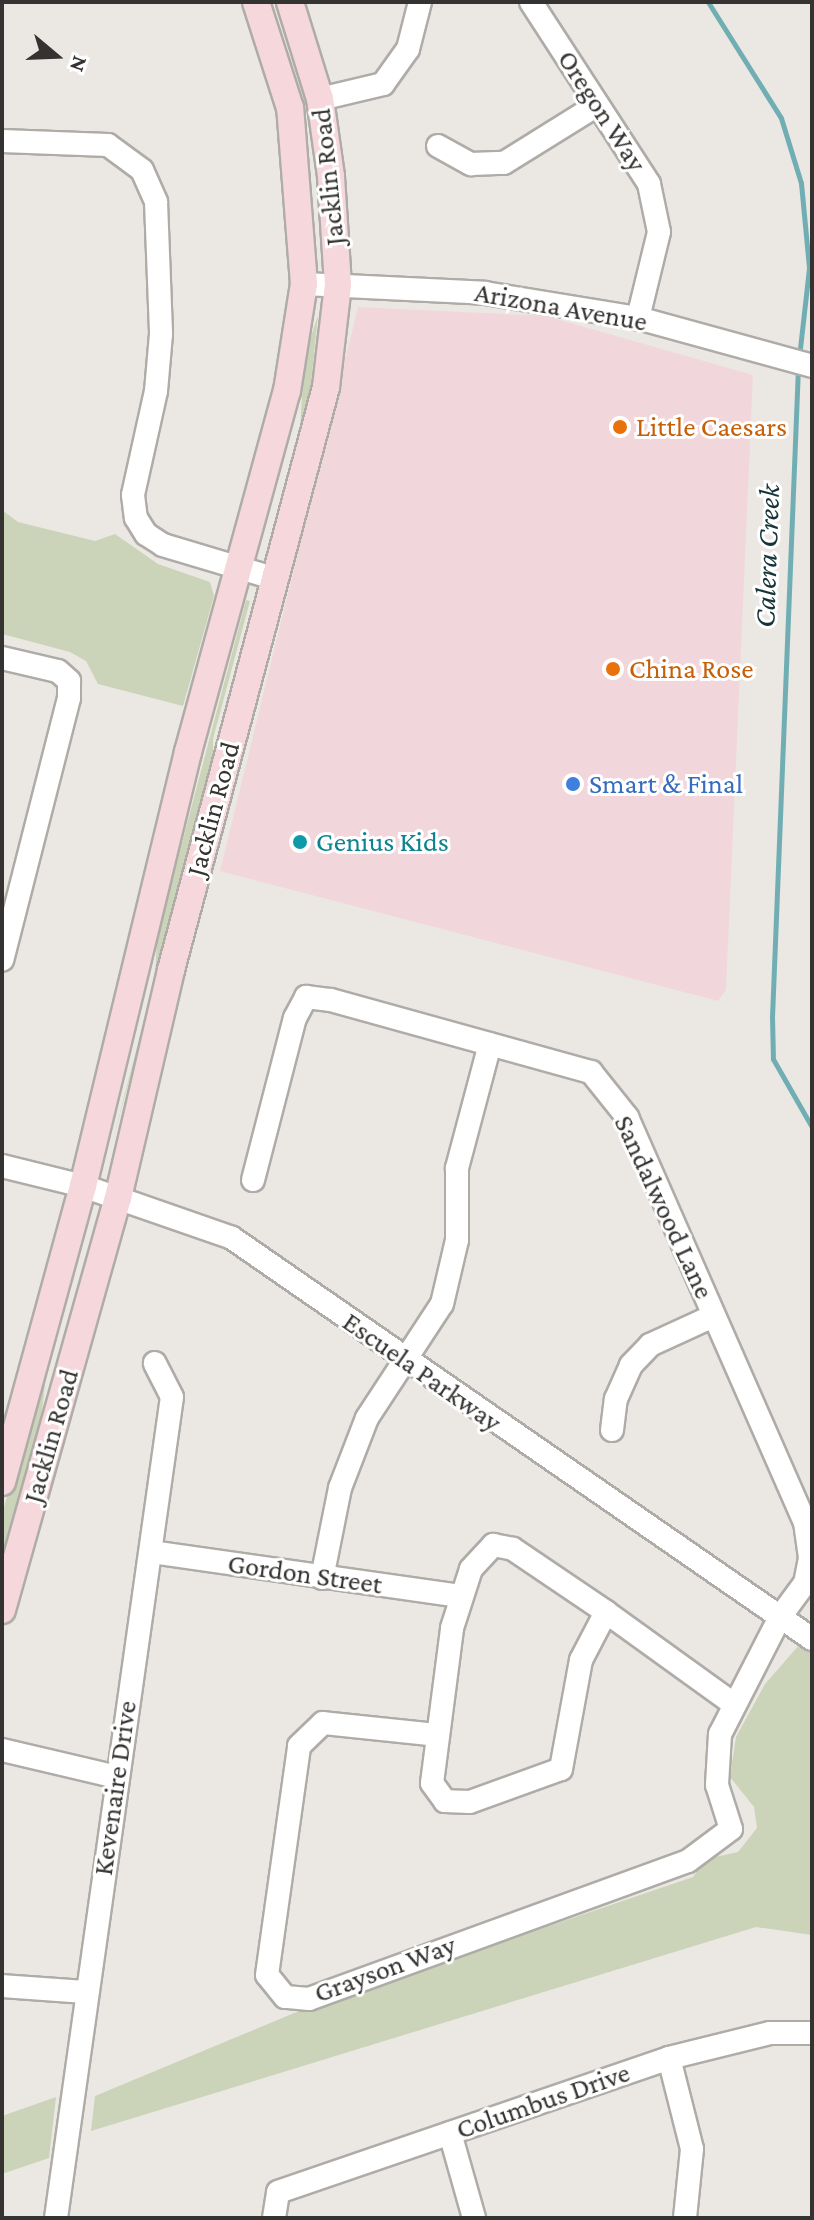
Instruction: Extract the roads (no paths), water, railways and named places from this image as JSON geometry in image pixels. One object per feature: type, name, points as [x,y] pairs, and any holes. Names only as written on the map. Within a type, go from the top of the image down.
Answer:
[{"type":"main road","name":"Jacklin Road","points":[[2,1482],[83,1186],[188,752],[277,441],[304,284],[290,108],[256,2]]},
{"type":"main road","name":"Jacklin Road","points":[[2,1610],[118,1198],[171,970],[326,387],[338,285],[320,99],[290,2]]},
{"type":"street","points":[[320,99],[383,84],[408,49],[420,2]]},
{"type":"street","name":"Oregon Way","points":[[531,2],[649,184],[659,232],[638,318]]},
{"type":"street","points":[[438,146],[471,164],[504,163],[597,105]]},
{"type":"street","points":[[2,141],[108,145],[142,170],[156,202],[161,334],[156,391],[133,495],[136,518],[146,534],[163,545],[276,579]]},
{"type":"street","name":"Arizona Avenue","points":[[304,284],[445,288],[638,318],[812,366]]},
{"type":"street","points":[[2,658],[58,671],[69,681],[69,698],[2,960]]},
{"type":"street","name":"Sandalwood Lane","points":[[253,1180],[295,1018],[306,997],[591,1072],[627,1117],[807,1531],[805,1583],[780,1617],[732,1703]]},
{"type":"street","points":[[322,1578],[340,1488],[361,1432],[403,1361],[442,1304],[457,1240],[457,1168],[490,1044]]},
{"type":"street","name":"Escuela Parkway","points":[[2,1166],[83,1186],[232,1238],[403,1361],[812,1639]]},
{"type":"street","points":[[612,1430],[616,1399],[631,1365],[650,1345],[713,1316]]},
{"type":"street","name":"Kevenaire Drive","points":[[56,2218],[85,1992],[172,1397],[155,1363]]},
{"type":"street","points":[[606,1612],[581,1660],[561,1769],[470,1802],[445,1801],[432,1783],[437,1735],[460,1596],[484,1550],[504,1544],[606,1612],[732,1703]]},
{"type":"street","name":"Gordon Street","points":[[151,1552],[460,1596]]},
{"type":"street","name":"Grayson Way","points":[[437,1735],[323,1723],[299,1746],[267,1975],[285,1997],[309,1999],[688,1861],[731,1829],[717,1785],[720,1734],[732,1703]]},
{"type":"street","points":[[2,1750],[117,1777]]},
{"type":"street","points":[[2,1986],[85,1992]]},
{"type":"street","name":"Columbus Drive","points":[[274,2218],[278,2192],[669,2058],[770,2033],[812,2033]]},
{"type":"street","points":[[669,2058],[692,2149],[685,2218]]},
{"type":"street","points":[[450,2133],[474,2218]]},
{"type":"waterway","name":"Calera Creek","points":[[708,2],[781,118],[801,183],[809,268],[799,357]]},
{"type":"waterway","name":"Calera Creek","points":[[798,367],[772,1016],[773,1059],[812,1127]]},
{"type":"place","name":"Little Caesars","points":[[620,427]]},
{"type":"place","name":"China Rose","points":[[613,669]]},
{"type":"place","name":"Smart & Final","points":[[573,784]]},
{"type":"place","name":"Genius Kids","points":[[300,842]]}]
